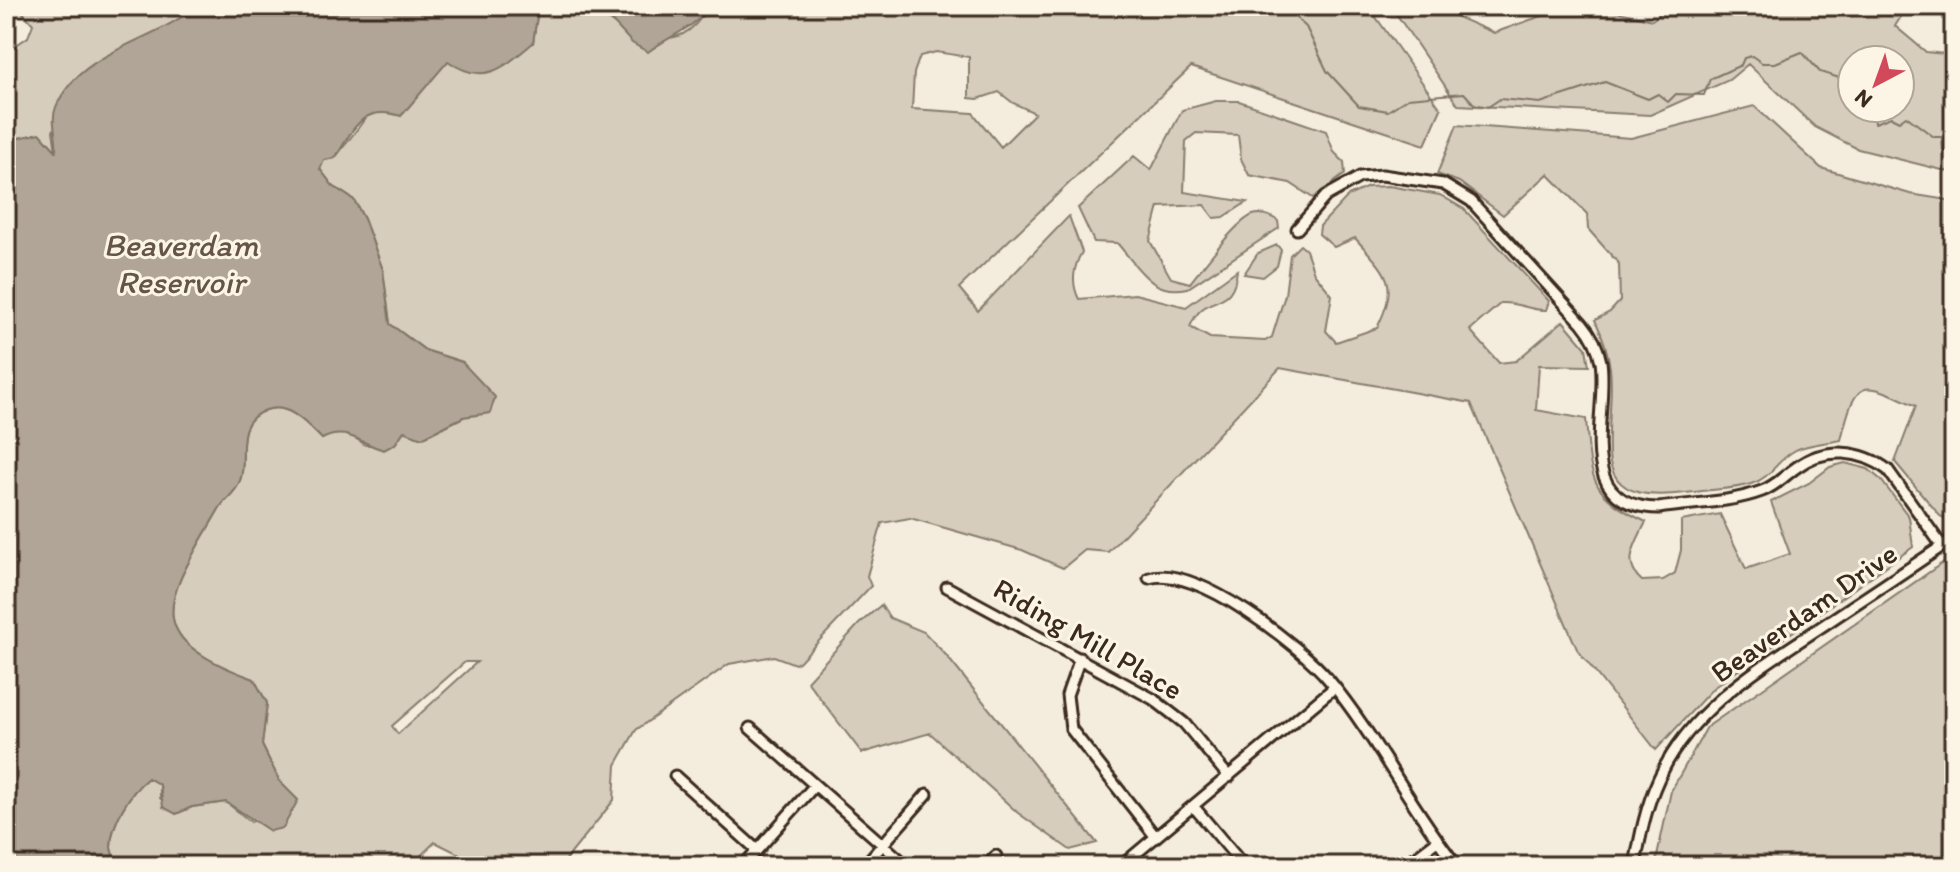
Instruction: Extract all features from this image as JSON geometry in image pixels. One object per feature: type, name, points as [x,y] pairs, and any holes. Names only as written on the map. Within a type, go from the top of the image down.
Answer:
[{"type":"street","points":[[1297,229],[1326,196],[1360,177],[1423,179],[1458,190],[1582,323],[1596,344],[1602,375],[1598,464],[1621,497],[1643,508],[1659,508],[1749,495],[1774,486],[1806,461],[1846,453],[1878,462],[1888,470],[1942,546]]},
{"type":"street","name":"Beaverdam Drive","points":[[1635,866],[1643,822],[1660,777],[1682,741],[1709,709],[1743,679],[1954,538]]},
{"type":"street","points":[[1149,578],[1160,574],[1178,578],[1242,607],[1335,687],[1437,841],[1457,866]]},
{"type":"street","name":"Riding Mill Place","points":[[947,587],[1168,709],[1196,736],[1229,777]]},
{"type":"street","points":[[1080,658],[1067,695],[1071,729],[1155,836]]},
{"type":"street","points":[[1121,866],[1335,687]]},
{"type":"street","points":[[750,728],[907,866]]},
{"type":"street","points":[[675,776],[757,850]]},
{"type":"street","points":[[743,866],[815,785]]},
{"type":"street","points":[[864,866],[927,794]]},
{"type":"street","points":[[1194,807],[1244,866]]},
{"type":"street","points":[[1404,866],[1437,841]]},
{"type":"street","points":[[987,866],[996,856]]},
{"type":"shaded area","points":[[17,6],[197,6],[53,131],[56,151],[40,133],[19,138],[6,135],[6,52],[28,37],[33,24]]},
{"type":"shaded area","points":[[542,6],[598,6],[604,15],[623,29],[661,38],[683,34],[698,22],[710,6],[1368,6],[1441,109],[1425,145],[1191,67],[959,288],[978,311],[1069,216],[1082,252],[1074,276],[1079,299],[1135,294],[1186,307],[1237,270],[1230,292],[1203,308],[1190,327],[1210,338],[1265,341],[1272,337],[1285,295],[1290,255],[1300,245],[1306,250],[1314,273],[1332,295],[1326,331],[1336,342],[1377,328],[1389,288],[1382,270],[1355,238],[1334,247],[1319,234],[1320,226],[1348,196],[1368,187],[1389,186],[1440,195],[1464,209],[1549,301],[1546,310],[1501,303],[1470,330],[1499,363],[1516,361],[1563,321],[1586,348],[1589,366],[1539,365],[1536,410],[1586,419],[1589,456],[1596,482],[1613,503],[1646,522],[1631,560],[1642,581],[1663,580],[1675,573],[1681,550],[1681,521],[1720,514],[1746,569],[1790,554],[1771,502],[1809,483],[1830,467],[1845,463],[1868,469],[1881,480],[1909,517],[1913,547],[1713,688],[1656,750],[1577,649],[1471,403],[1280,368],[1108,552],[1085,550],[1063,568],[1022,550],[910,518],[882,523],[867,576],[871,586],[799,662],[795,664],[774,656],[729,664],[636,730],[616,765],[614,800],[561,866],[483,866],[435,842],[410,866],[117,866],[111,847],[114,828],[128,800],[148,778],[160,785],[160,798],[176,814],[192,807],[226,802],[251,822],[297,800],[280,782],[262,745],[267,703],[254,679],[216,663],[191,647],[177,630],[172,611],[176,591],[219,509],[238,485],[243,465],[244,433],[255,416],[266,410],[282,409],[297,416],[322,439],[345,434],[365,445],[395,444],[404,431],[422,438],[464,417],[463,362],[425,350],[390,324],[383,270],[364,219],[354,200],[333,186],[320,169],[324,160],[335,158],[368,115],[381,110],[448,61],[533,43],[537,16]],"holes":[[[936,52],[969,57],[969,98],[978,99],[999,92],[1013,103],[1035,113],[1001,147],[973,113],[912,109],[914,73],[920,56]],[[465,662],[477,662],[398,734],[392,726]]]},
{"type":"shaded area","points":[[1391,6],[1442,6],[1450,14],[1494,33],[1571,9],[1605,10],[1652,20],[1671,6],[1908,6],[1895,26],[1926,52],[1954,55],[1954,173],[1858,149],[1815,127],[1748,64],[1729,80],[1650,115],[1458,105]]},
{"type":"shaded area","points":[[1216,101],[1239,101],[1326,131],[1334,152],[1344,162],[1345,174],[1313,198],[1290,183],[1249,175],[1241,159],[1238,135],[1196,133],[1186,141],[1184,192],[1247,202],[1224,217],[1214,218],[1204,205],[1159,207],[1150,241],[1171,278],[1190,283],[1229,235],[1253,215],[1263,214],[1273,218],[1278,221],[1279,228],[1188,288],[1164,288],[1147,278],[1117,243],[1094,242],[1078,208],[1134,156],[1151,170],[1182,110]]},
{"type":"shaded area","points":[[1754,106],[1821,168],[1910,194],[1954,201],[1953,522],[1940,516],[1895,462],[1916,406],[1872,389],[1857,395],[1841,440],[1794,451],[1769,474],[1745,486],[1658,495],[1630,489],[1619,482],[1612,470],[1609,453],[1611,386],[1608,356],[1595,320],[1610,312],[1620,301],[1619,264],[1588,229],[1587,214],[1548,174],[1503,215],[1459,182],[1437,174],[1457,125],[1631,138]]},
{"type":"shaded area","points":[[1277,245],[1281,250],[1277,266],[1263,277],[1244,274],[1258,253]]},
{"type":"shaded area","points":[[1954,555],[1954,866],[1655,866],[1671,791],[1707,727]]},
{"type":"shaded area","points":[[881,605],[890,618],[924,632],[945,654],[1097,843],[1070,850],[1018,813],[930,733],[862,753],[807,681],[859,624]]},
{"type":"water","name":"Beaverdam Reservoir","points":[[197,6],[542,6],[537,16],[533,43],[512,60],[483,73],[472,73],[448,61],[401,116],[377,113],[360,121],[335,158],[324,160],[320,169],[333,186],[354,200],[364,219],[383,270],[390,324],[425,350],[462,362],[495,397],[490,413],[463,417],[422,438],[404,431],[395,444],[384,450],[346,435],[331,435],[322,439],[297,416],[282,409],[266,410],[248,424],[244,433],[243,465],[238,485],[219,509],[186,567],[172,611],[177,630],[191,647],[216,663],[254,679],[267,703],[262,745],[280,782],[298,800],[283,828],[270,831],[226,802],[192,807],[176,814],[163,807],[160,785],[148,778],[128,800],[114,828],[111,847],[117,866],[6,866],[6,135],[19,138],[40,133],[56,151],[56,107],[67,88],[82,72]]},
{"type":"water","points":[[598,6],[710,6],[689,27],[648,52],[632,43]]},
{"type":"waterway","points":[[1283,6],[1306,27],[1327,71],[1359,106],[1388,111],[1408,98],[1464,93],[1474,104],[1488,107],[1500,99],[1540,103],[1605,82],[1648,99],[1658,94],[1668,102],[1676,94],[1704,95],[1710,79],[1741,65],[1744,58],[1752,56],[1762,63],[1775,63],[1802,52],[1820,72],[1836,77]]},
{"type":"waterway","points":[[1916,124],[1934,137],[1942,137],[1943,151],[1954,153]]}]
